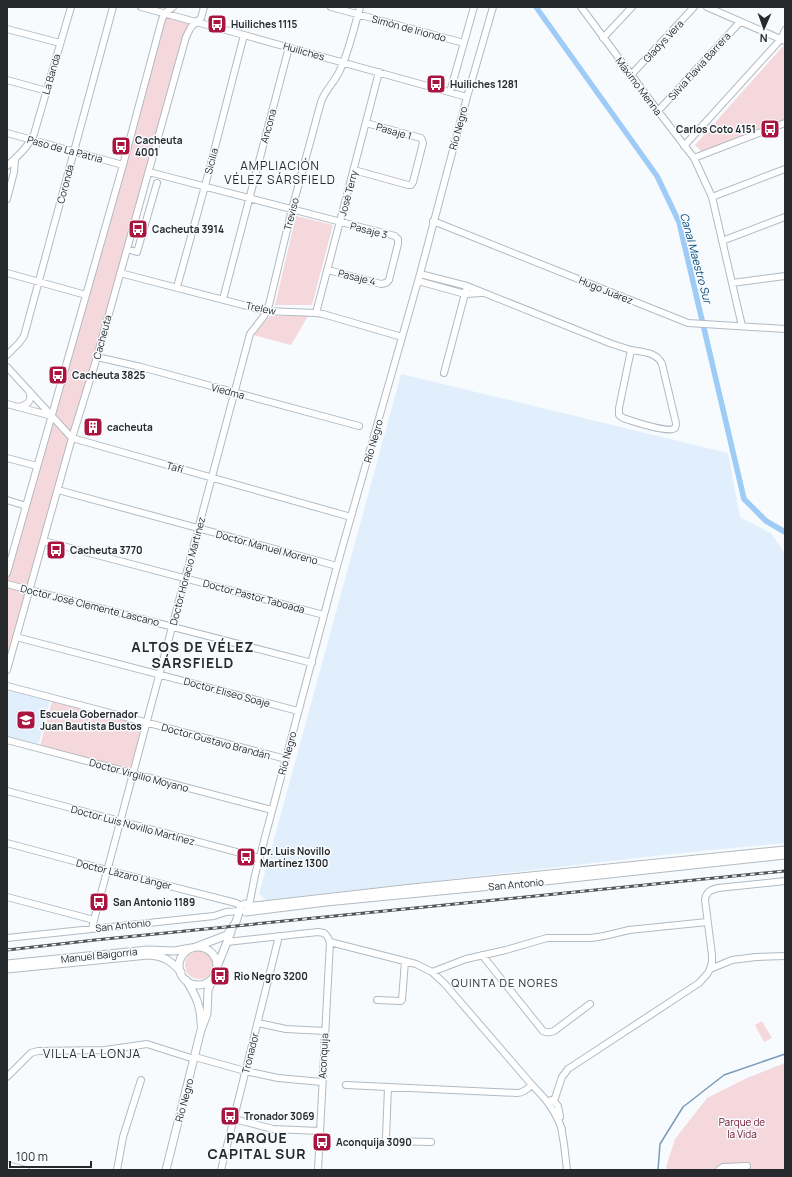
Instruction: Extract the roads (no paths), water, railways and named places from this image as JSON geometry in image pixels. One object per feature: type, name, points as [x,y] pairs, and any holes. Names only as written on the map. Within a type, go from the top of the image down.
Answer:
[{"type":"main road","name":"San Antonio","points":[[244,908],[412,888],[785,850]]},
{"type":"main road","name":"San Antonio","points":[[244,908],[554,880],[785,856]]},
{"type":"main road","points":[[232,929],[223,937],[194,947],[184,953],[180,960],[180,968],[186,980],[193,984],[201,984],[208,982],[214,976],[232,929],[244,908]]},
{"type":"main road","points":[[194,947],[202,947],[212,952],[217,961],[217,967]]},
{"type":"main road","name":"Manuel Baigorria","points":[[7,964],[194,947]]},
{"type":"main road","name":"Manuel Baigorria","points":[[7,969],[148,955],[159,956],[168,960],[181,972]]},
{"type":"main road","name":"Río Negro","points":[[166,1170],[201,1030],[207,1014],[208,990],[214,976]]},
{"type":"main road","name":"Río Negro","points":[[186,980],[199,1004],[201,1013],[201,1030]]},
{"type":"street","name":"La Banda","points":[[31,140],[47,91],[71,7]]},
{"type":"street","name":"Coronda","points":[[7,355],[24,336],[112,7]]},
{"type":"street","name":"Huiliches","points":[[140,7],[158,9],[165,13],[195,22],[467,97]]},
{"type":"street","points":[[7,573],[123,165],[162,19],[165,13],[173,7]]},
{"type":"street","name":"Cacheuta","points":[[7,670],[72,438],[97,357],[186,37],[195,22],[201,18],[204,7]]},
{"type":"street","name":"Simón de Iriondo","points":[[330,7],[464,43]]},
{"type":"street","name":"Treviso","points":[[238,375],[250,334],[269,306],[292,209],[321,102],[326,92],[337,78],[344,62],[360,7]]},
{"type":"street","points":[[450,92],[474,7]]},
{"type":"street","name":"Río Negro","points":[[244,908],[255,875],[337,566],[418,282],[433,221],[493,7]]},
{"type":"street","name":"Máximo Menna","points":[[581,7],[631,76],[694,158],[712,197],[742,326]]},
{"type":"street","points":[[603,38],[632,7]]},
{"type":"street","name":"Gladys Vera","points":[[631,76],[694,7]]},
{"type":"street","points":[[707,7],[783,40]]},
{"type":"street","name":"Silvia Flavia Barrera","points":[[658,111],[740,22]]},
{"type":"street","points":[[7,29],[60,43]]},
{"type":"street","points":[[684,146],[783,40],[785,30]]},
{"type":"street","name":"Sicilia","points":[[177,287],[244,35]]},
{"type":"street","name":"Ancona","points":[[222,299],[289,47]]},
{"type":"street","name":"José Terry","points":[[316,313],[380,72]]},
{"type":"street","points":[[7,80],[47,91]]},
{"type":"street","name":"Pasaje 1","points":[[354,170],[411,185],[423,143],[420,138],[366,123]]},
{"type":"street","points":[[694,158],[785,123]]},
{"type":"street","name":"Paso de La Patria","points":[[7,134],[123,165]]},
{"type":"street","points":[[7,166],[31,140]]},
{"type":"street","points":[[7,199],[14,172],[15,159]]},
{"type":"street","points":[[712,197],[785,169]]},
{"type":"street","points":[[149,172],[340,222]]},
{"type":"street","points":[[127,249],[137,252],[157,183]]},
{"type":"street","points":[[722,241],[785,217]]},
{"type":"street","name":"Hugo Juárez","points":[[433,221],[688,324],[785,329]]},
{"type":"street","name":"Pasaje 3","points":[[340,222],[395,236],[398,239],[389,280],[386,283]]},
{"type":"street","name":"Pasaje 4","points":[[328,270],[381,284],[386,283]]},
{"type":"street","points":[[7,273],[86,295]]},
{"type":"street","name":"Trelew","points":[[120,273],[266,311],[316,313],[402,337]]},
{"type":"street","points":[[420,274],[467,286],[612,344],[631,350],[652,354],[660,359],[662,364],[675,419],[676,425],[673,429],[665,430],[623,418],[619,415],[618,408],[631,350]]},
{"type":"street","points":[[732,283],[785,276]]},
{"type":"street","points":[[418,282],[465,294],[484,293]]},
{"type":"street","points":[[444,373],[467,286]]},
{"type":"street","name":"Viedma","points":[[97,357],[141,367],[359,426]]},
{"type":"street","points":[[7,366],[72,438]]},
{"type":"street","name":"Doctor Horacio Martinez","points":[[92,929],[238,375]]},
{"type":"street","points":[[17,407],[28,404],[31,396],[29,391]]},
{"type":"street","points":[[7,404],[52,416]]},
{"type":"street","name":"Tafí","points":[[72,438],[351,517]]},
{"type":"street","points":[[7,458],[37,466]]},
{"type":"street","name":"Doctor Manuel Moreno","points":[[58,490],[337,566]]},
{"type":"street","points":[[7,500],[26,506]]},
{"type":"street","name":"Doctor Pastor Taboada","points":[[44,541],[324,615]]},
{"type":"street","name":"Doctor José Clemente Lascano","points":[[7,584],[312,663]]},
{"type":"street","name":"Doctor Eliseo Soaje","points":[[16,637],[298,711]]},
{"type":"street","name":"Doctor Gustavo Brandán","points":[[7,686],[286,759]]},
{"type":"street","name":"Doctor Virgilio Moyano","points":[[7,740],[272,810]]},
{"type":"street","name":"Doctor Luis Novillo Martínez","points":[[7,791],[259,858]]},
{"type":"street","name":"Doctor Lázaro Lánger","points":[[7,843],[236,903],[244,908]]},
{"type":"street","points":[[554,1101],[562,1077],[568,1070],[699,983],[708,973],[712,955],[705,900],[709,891],[718,888],[785,881]]},
{"type":"street","points":[[7,897],[94,920]]},
{"type":"street","name":"San Antonio","points":[[7,938],[214,916],[244,908]]},
{"type":"street","points":[[432,972],[466,959],[506,950],[547,938],[591,938],[629,930],[707,922]]},
{"type":"street","points":[[227,942],[322,932],[328,936],[330,942],[425,967],[444,983],[532,1085],[546,1099],[556,1114],[562,1129]]},
{"type":"street","name":"Tronador","points":[[222,1170],[279,936]]},
{"type":"street","name":"Aconquija","points":[[318,1170],[330,942]]},
{"type":"street","points":[[482,955],[545,1032],[554,1031],[590,1004]]},
{"type":"street","points":[[710,969],[732,960],[785,956]]},
{"type":"street","points":[[377,1000],[402,1000],[405,961]]},
{"type":"street","points":[[258,1022],[286,1030],[325,1031]]},
{"type":"street","points":[[7,1077],[31,1054],[38,1052],[105,1050],[148,1044],[195,1058],[287,1080],[322,1082]]},
{"type":"street","points":[[117,1170],[123,1136],[142,1080]]},
{"type":"street","points":[[346,1085],[521,1093],[532,1085]]},
{"type":"street","points":[[388,1087],[387,1140],[389,1142],[431,1142]]},
{"type":"street","points":[[546,1099],[554,1101],[558,1106],[567,1170]]},
{"type":"street","points":[[234,1119],[273,1129],[320,1131]]},
{"type":"street","points":[[7,1165],[26,1170]]},
{"type":"street","points":[[719,1170],[723,1168],[747,1166]]},
{"type":"waterway","name":"Canal Maestro Sur","points":[[536,7],[657,176],[679,222],[744,499],[766,521],[785,532]]},
{"type":"waterway","points":[[658,1170],[660,1144],[683,1107],[724,1075],[785,1054]]},
{"type":"railway","points":[[7,950],[785,871]]},
{"type":"place","name":"Huiliches 1115","points":[[217,24]]},
{"type":"place","name":"Huiliches 1281","points":[[436,84]]},
{"type":"place","name":"Carlos Coto 4151","points":[[770,129]]},
{"type":"place","name":"Cacheuta 4001","points":[[121,146]]},
{"type":"place","name":"Cacheuta 3914","points":[[138,229]]},
{"type":"place","name":"Cacheuta 3825","points":[[58,375]]},
{"type":"place","name":"cacheuta","points":[[93,427]]},
{"type":"place","name":"Cacheuta 3770","points":[[56,550]]},
{"type":"place","name":"Escuela Gobernador Juan Bautista Bustos","points":[[26,720]]},
{"type":"place","name":"Dr. Luis Novillo Martínez 1300","points":[[246,857]]},
{"type":"place","name":"San Antonio 1189","points":[[99,902]]},
{"type":"place","name":"Rio Negro 3200","points":[[220,976]]},
{"type":"place","name":"Tronador 3069","points":[[230,1116]]},
{"type":"place","name":"Aconquija 3090","points":[[322,1142]]},
{"type":"district","name":"AMPLIACIÓN VÉLEZ SÁRSFIELD","points":[[280,173]]},
{"type":"district","name":"ALTOS DE VÉLEZ SÁRSFIELD","points":[[193,656]]},
{"type":"district","name":"QUINTA DE NORES","points":[[505,983]]},
{"type":"district","name":"VILLA LA LONJA","points":[[92,1054]]},
{"type":"district","name":"PARQUE CAPITAL SUR","points":[[257,1146]]},
{"type":"park label","name":"Parque de la Vida","points":[[742,1128]]}]
